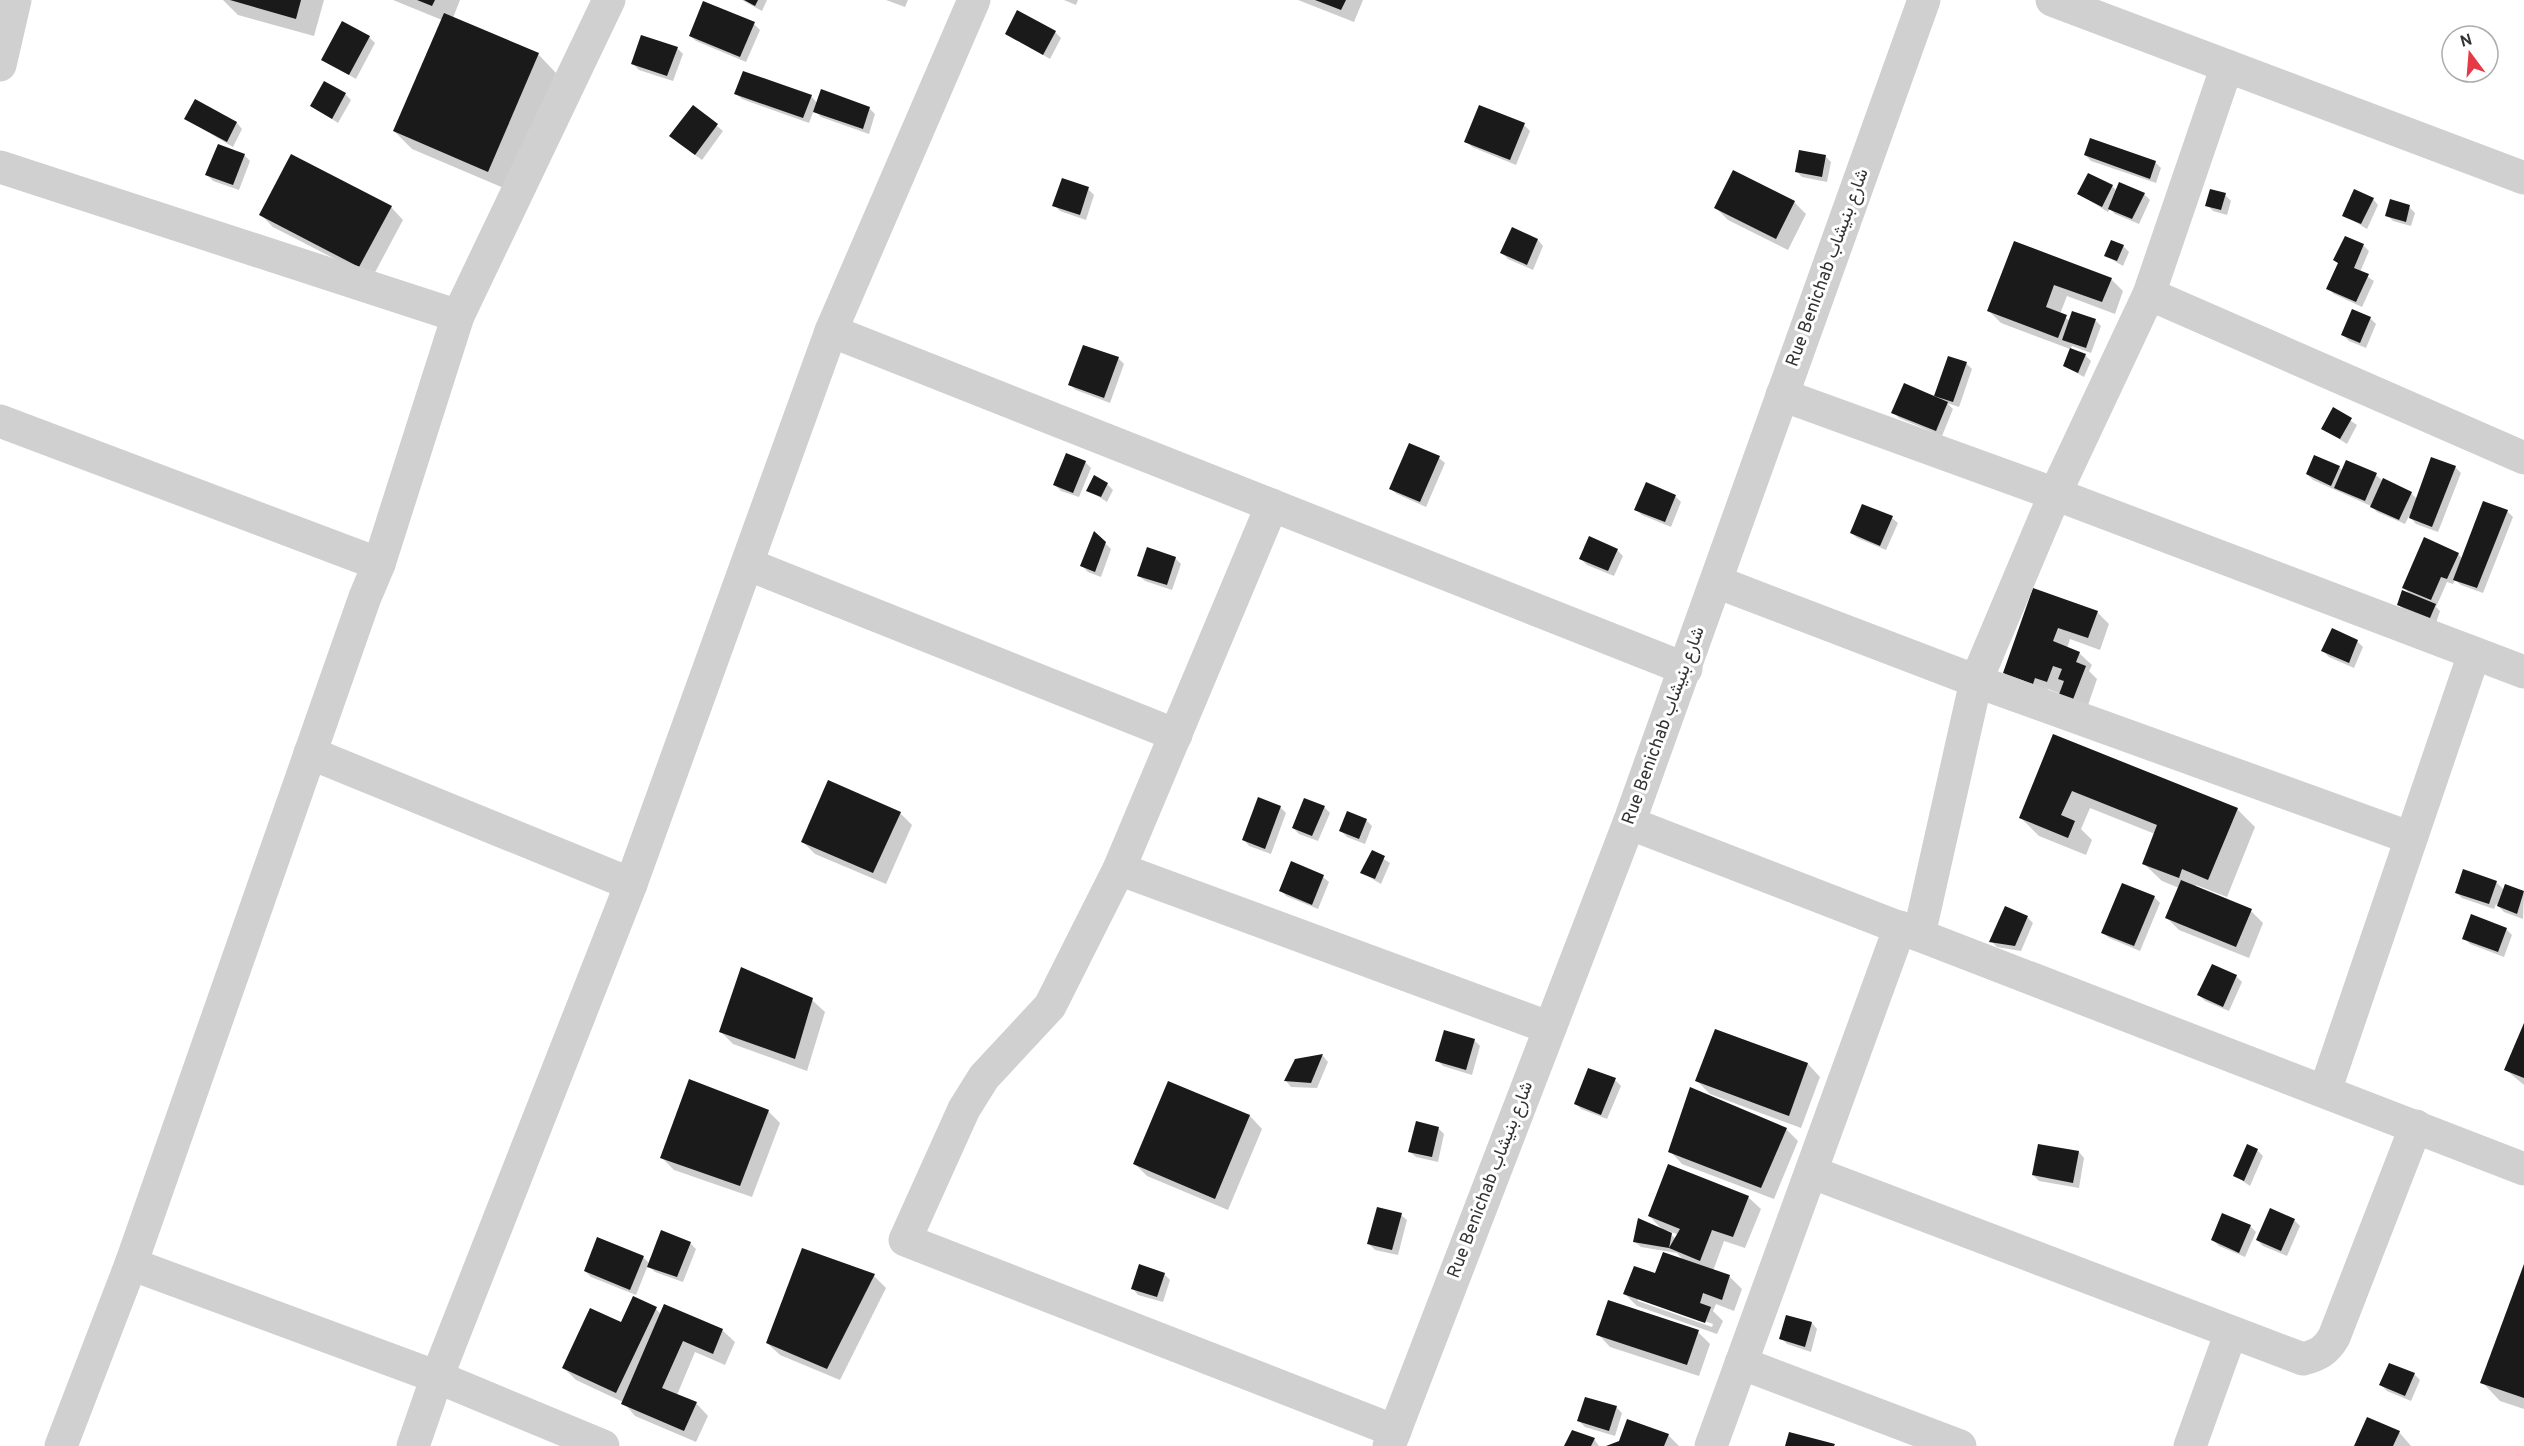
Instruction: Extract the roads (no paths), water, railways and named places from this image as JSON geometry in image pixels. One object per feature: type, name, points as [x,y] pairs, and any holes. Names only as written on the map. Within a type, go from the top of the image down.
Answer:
[{"type":"street","points":[[0,65],[15,0]]},
{"type":"street","points":[[62,1446],[130,1264],[365,597],[379,564],[458,316],[609,0]]},
{"type":"street","points":[[413,1446],[437,1377],[631,884],[831,331],[974,0]]},
{"type":"street","name":"Rue Benichab شارع بنيشاب","points":[[1392,1438],[1686,669],[1924,0]]},
{"type":"street","points":[[2052,0],[2524,178]]},
{"type":"street","points":[[1711,1446],[1811,1173],[1910,931],[1976,681],[2055,494],[2149,294],[2227,66]]},
{"type":"street","points":[[0,167],[458,316]]},
{"type":"street","points":[[2149,294],[2524,458]]},
{"type":"street","points":[[831,331],[1686,669]]},
{"type":"street","points":[[1782,395],[2055,494],[2524,672]]},
{"type":"street","points":[[0,421],[379,564]]},
{"type":"street","points":[[1272,505],[1119,869],[1050,1006],[984,1077],[963,1109],[905,1240],[1392,1438]]},
{"type":"street","points":[[747,564],[1176,735]]},
{"type":"street","points":[[1717,582],[1976,681],[2411,838]]},
{"type":"street","points":[[2325,1091],[2474,654]]},
{"type":"street","points":[[310,753],[631,884]]},
{"type":"street","points":[[1629,823],[2524,1169]]},
{"type":"street","points":[[1119,869],[1550,1028]]},
{"type":"street","points":[[1811,1173],[2303,1359],[2328,1348],[2416,1126]]},
{"type":"street","points":[[130,1264],[437,1377],[603,1446]]},
{"type":"street","points":[[2190,1446],[2231,1332]]},
{"type":"street","points":[[1741,1363],[1960,1446]]}]
